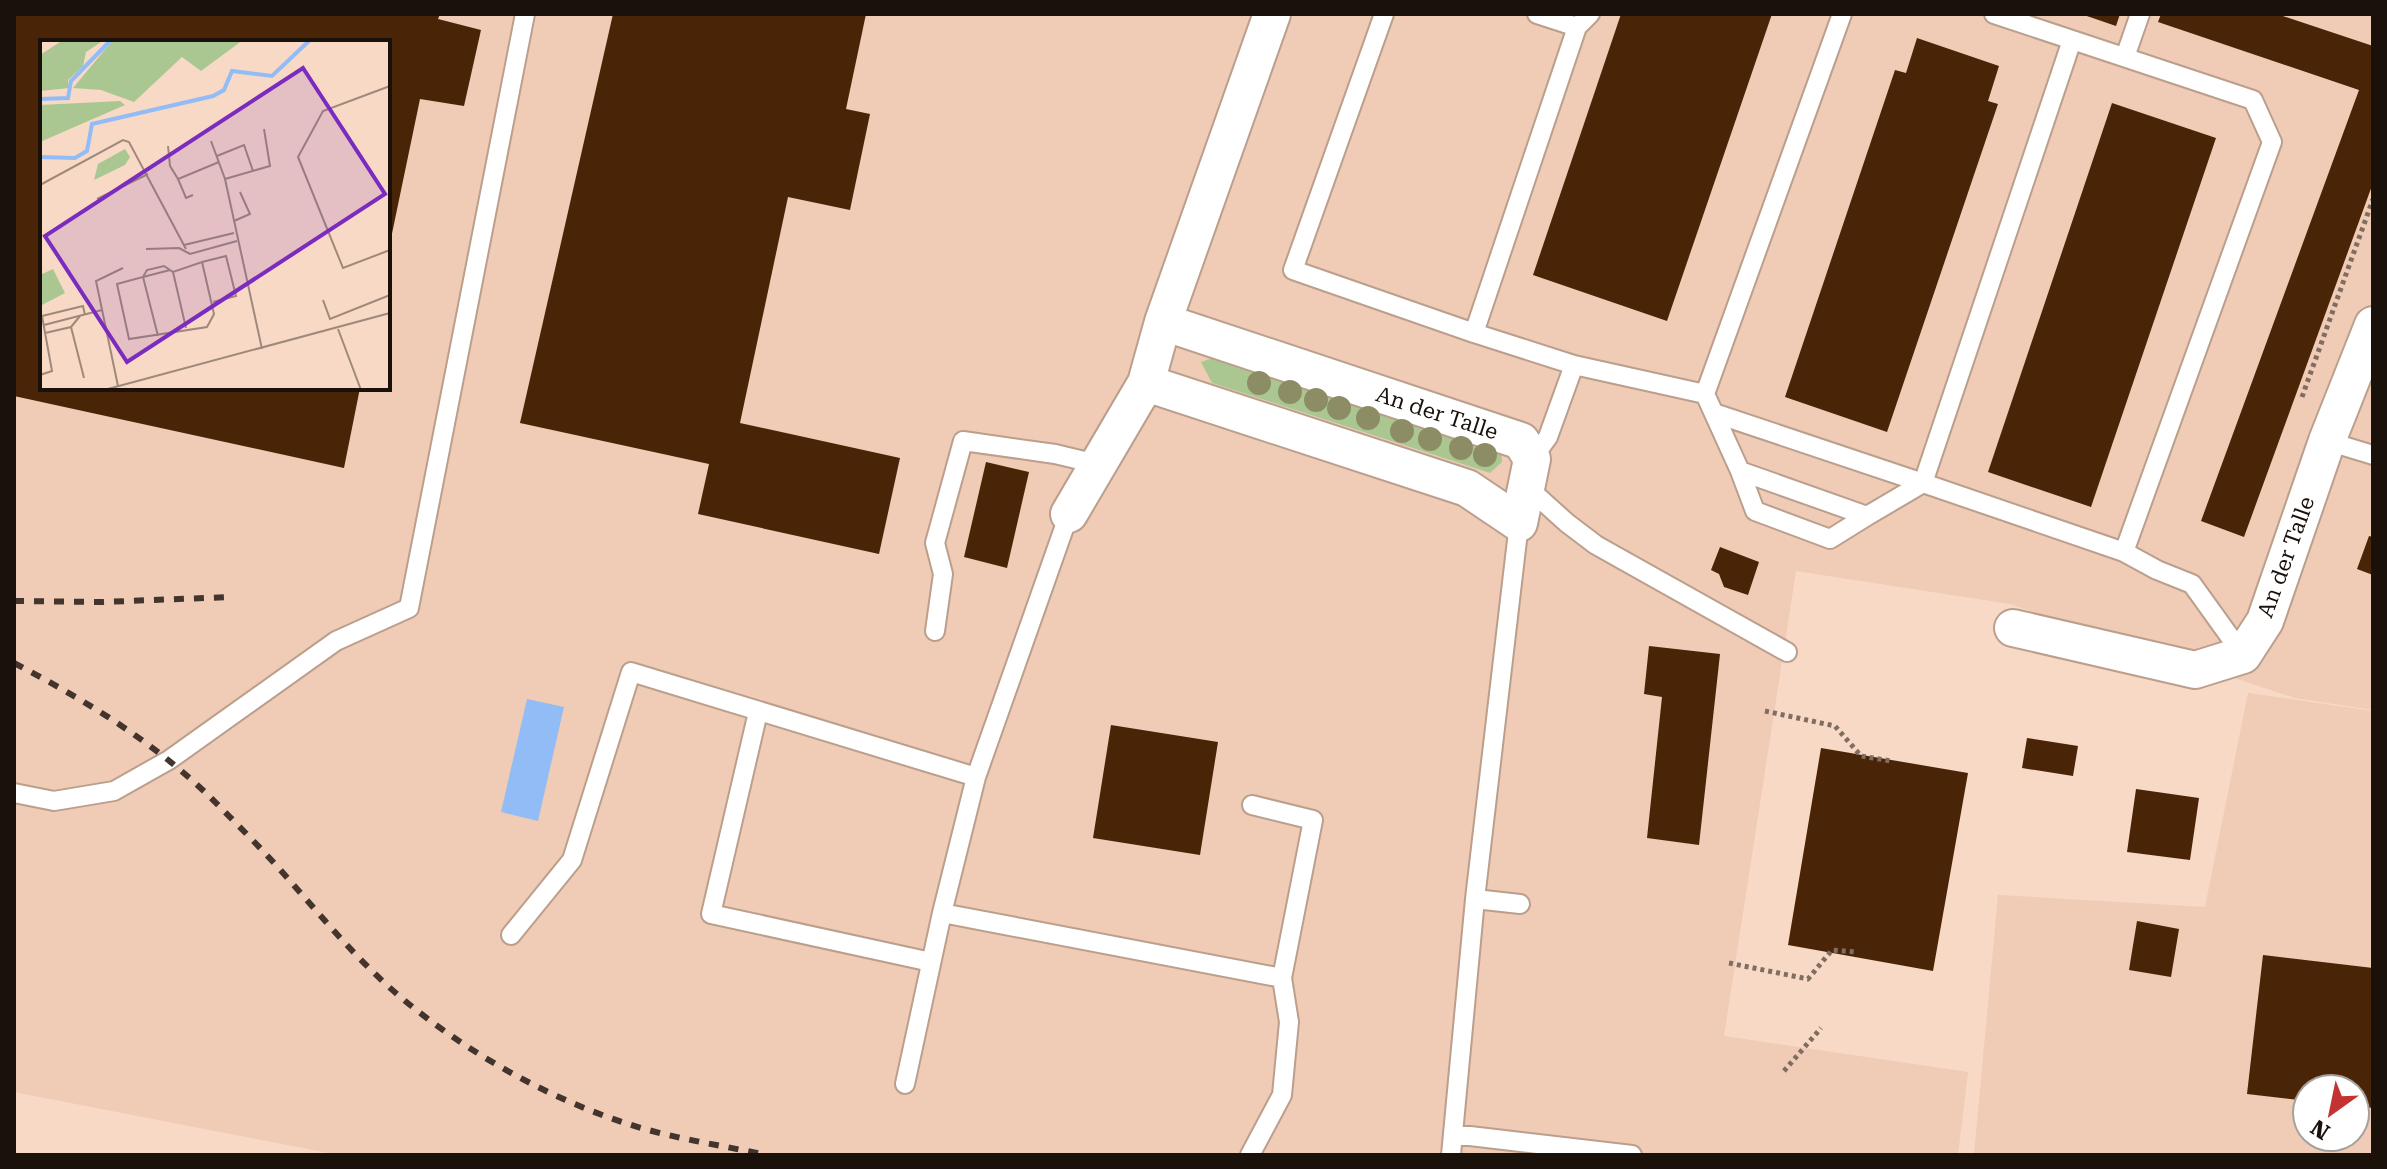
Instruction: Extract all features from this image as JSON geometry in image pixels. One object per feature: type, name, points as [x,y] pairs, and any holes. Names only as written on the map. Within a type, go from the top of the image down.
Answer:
[{"type":"street","points":[[1069,514],[1146,383],[1163,322],[1272,14]]},
{"type":"street","name":"An der Talle","points":[[1163,322],[1521,441],[1530,473]]},
{"type":"street","name":"An der Talle","points":[[2243,655],[2265,621],[2327,441],[2373,325]]},
{"type":"street","points":[[1146,383],[1467,488],[1519,523],[1530,473]]},
{"type":"street","points":[[2013,628],[2195,670],[2243,655]]},
{"type":"lane","points":[[14,793],[54,801],[114,791],[169,760],[336,641],[409,608],[525,14]]},
{"type":"lane","points":[[1384,14],[1293,270],[1574,365],[1705,394]]},
{"type":"lane","points":[[1474,333],[1584,20],[1537,14]]},
{"type":"lane","points":[[1842,14],[1705,394],[1755,511],[1830,539],[1923,483],[2072,40]]},
{"type":"lane","points":[[1994,14],[2253,100],[2272,142],[2124,552]]},
{"type":"lane","points":[[2125,57],[2140,14]]},
{"type":"lane","points":[[1574,365],[1548,437],[1530,473],[1567,523],[1596,545],[1787,652]]},
{"type":"lane","points":[[1714,413],[2124,552],[2192,584],[2243,655]]},
{"type":"lane","points":[[935,631],[943,574],[935,543],[963,441],[1055,454],[1097,464]]},
{"type":"lane","points":[[2327,441],[2373,455]]},
{"type":"lane","points":[[1740,471],[1867,516]]},
{"type":"lane","points":[[905,1084],[942,913],[976,777],[1069,514]]},
{"type":"lane","points":[[1451,1155],[1475,899],[1519,523]]},
{"type":"lane","points":[[511,935],[572,860],[631,672],[976,777]]},
{"type":"lane","points":[[758,712],[711,914],[931,962]]},
{"type":"lane","points":[[1250,1155],[1282,1095],[1289,1022],[1282,978],[1313,820],[1252,805]]},
{"type":"lane","points":[[1475,899],[1520,904]]},
{"type":"lane","points":[[942,913],[1282,978]]},
{"type":"lane","points":[[1453,1134],[1632,1155]]},
{"type":"path","points":[[2300,402],[2373,199]]},
{"type":"path","points":[[1765,711],[1835,726],[1861,756],[1891,761]]},
{"type":"path","points":[[1729,963],[1808,979],[1832,950],[1856,952]]},
{"type":"path","points":[[1784,1071],[1821,1028]]},
{"type":"shaded area","points":[[14,14],[2373,14],[2373,710],[2295,698],[2010,604],[1796,571],[1724,1036],[1968,1072],[1958,1155],[339,1155],[14,1092]],"holes":[[[1212,383],[1502,462],[1490,473]]]},
{"type":"shaded area","points":[[2248,693],[2373,711],[2373,1155],[1974,1155],[1998,895],[2205,907]]},
{"type":"green space","points":[[1221,355],[1501,446],[1502,462],[1490,473],[1212,383],[1201,362]]},
{"type":"water","points":[[527,699],[564,707],[538,821],[501,812]]},
{"type":"building","points":[[14,14],[440,14],[438,19],[481,30],[464,106],[420,99],[390,243],[390,40],[40,40],[40,390],[360,390],[344,468],[14,396]]},
{"type":"building","points":[[613,14],[866,14],[846,109],[870,114],[850,210],[788,197],[740,423],[900,458],[879,554],[698,514],[709,464],[520,423]]},
{"type":"building","points":[[1621,14],[1772,14],[1667,321],[1533,275]]},
{"type":"building","points":[[2081,14],[2120,14],[2116,26]]},
{"type":"building","points":[[2161,14],[2277,14],[2373,46],[2373,183],[2244,537],[2201,521],[2359,90],[2158,22]]},
{"type":"building","points":[[1917,38],[1999,66],[1988,101],[1998,104],[1887,432],[1785,397],[1895,70],[1906,73]]},
{"type":"building","points":[[2112,103],[2216,138],[2091,507],[1988,472]]},
{"type":"building","points":[[986,462],[1029,472],[1007,568],[964,557]]},
{"type":"building","points":[[2369,536],[2373,537],[2373,575],[2357,569]]},
{"type":"building","points":[[1720,547],[1759,562],[1748,595],[1724,587],[1719,574],[1711,570]]},
{"type":"building","points":[[1649,646],[1720,654],[1699,845],[1647,838],[1662,697],[1644,694]]},
{"type":"building","points":[[1111,725],[1218,742],[1200,855],[1093,838]]},
{"type":"building","points":[[2027,738],[2078,746],[2073,776],[2022,768]]},
{"type":"building","points":[[1821,748],[1968,773],[1933,971],[1788,945]]},
{"type":"building","points":[[2136,789],[2199,798],[2190,860],[2127,852]]},
{"type":"building","points":[[2137,921],[2179,929],[2171,977],[2129,970]]},
{"type":"building","points":[[2263,955],[2373,968],[2373,1108],[2371,1073],[2291,1073],[2291,1099],[2247,1094]]},
{"type":"railway","points":[[14,601],[102,602],[230,597]]},
{"type":"railway","points":[[14,663],[116,722],[186,775],[261,849],[374,973],[454,1038],[537,1087],[595,1112],[660,1133],[766,1155]]}]
